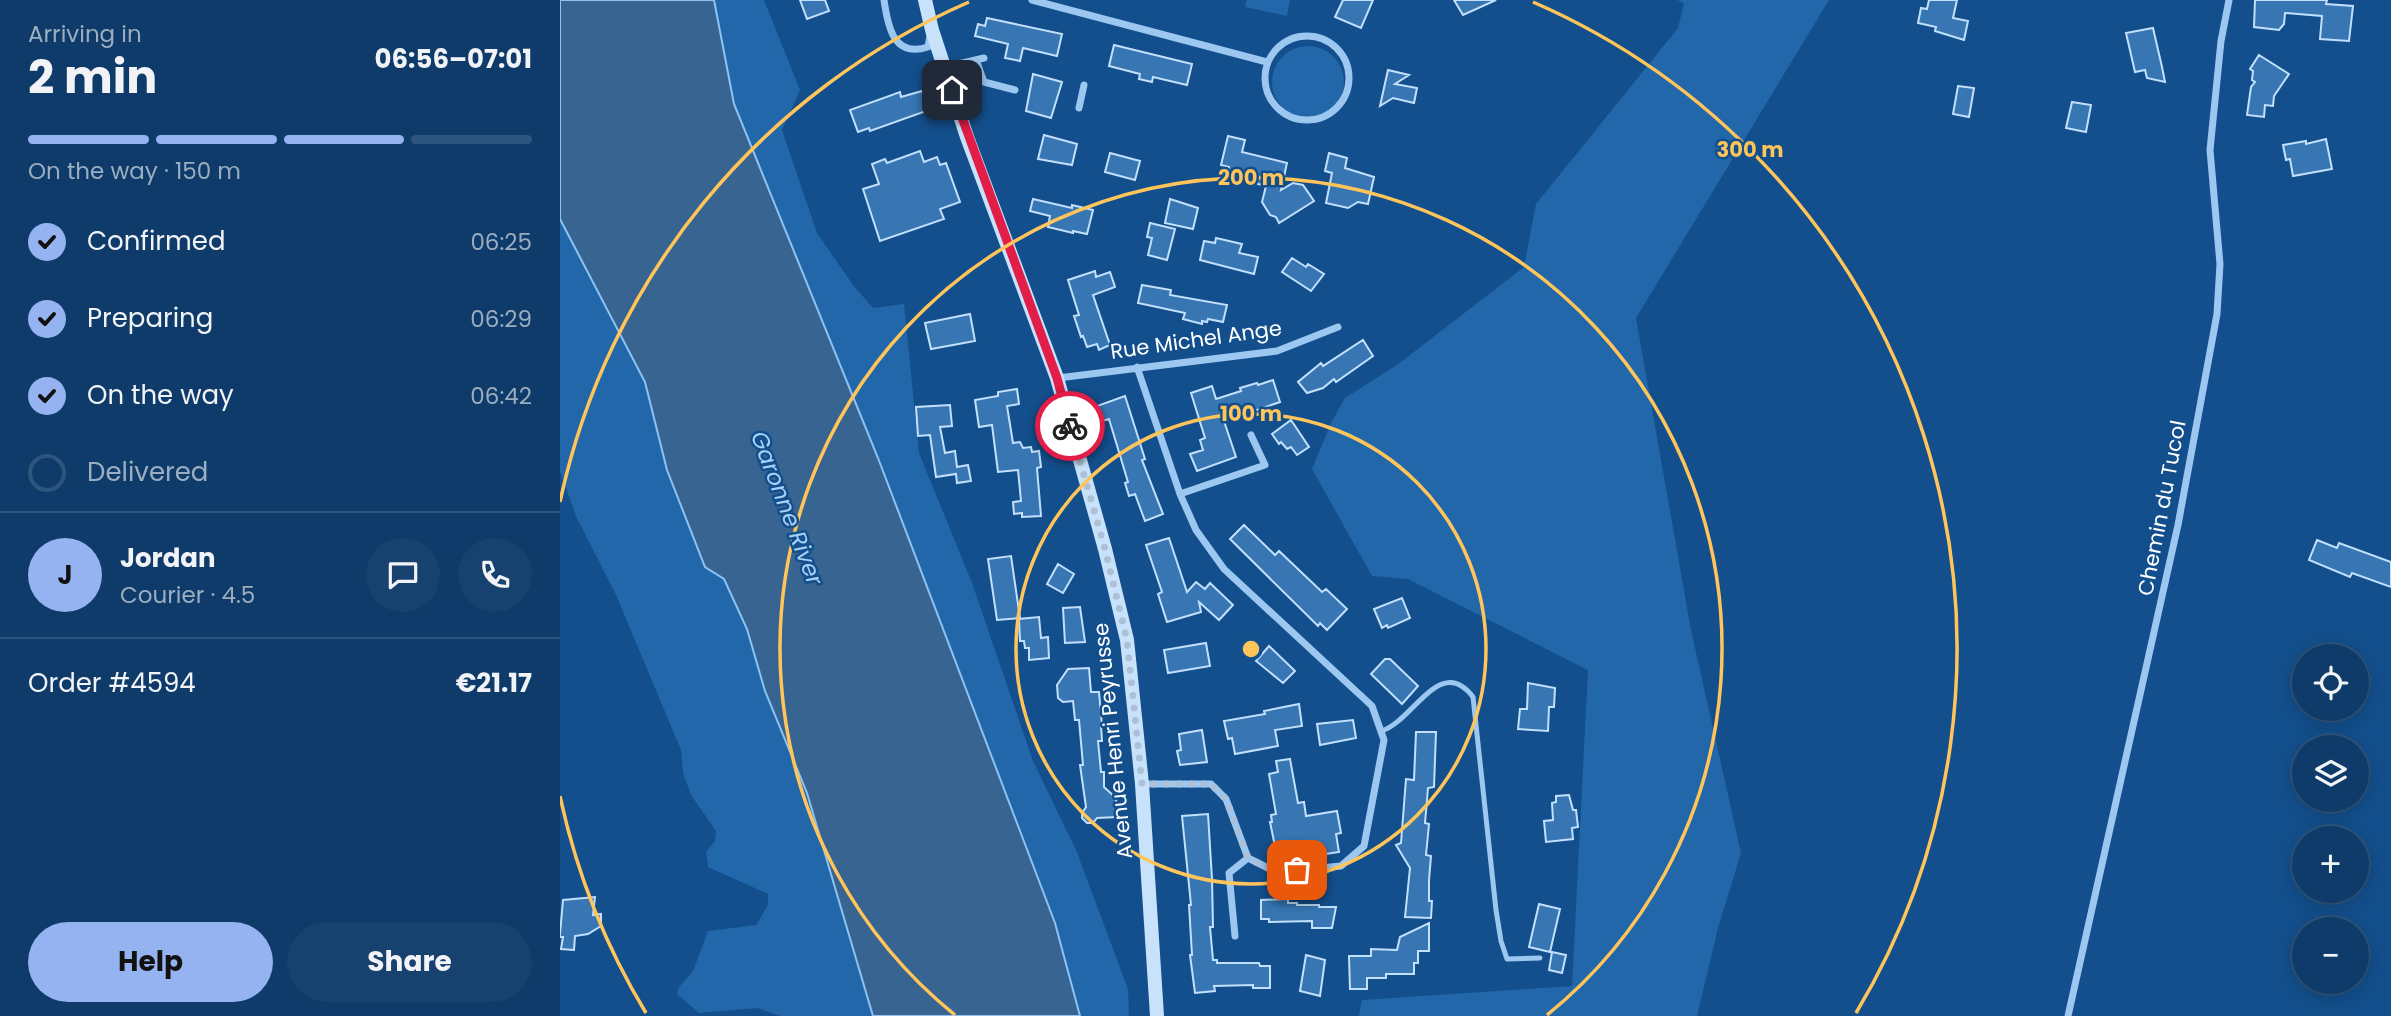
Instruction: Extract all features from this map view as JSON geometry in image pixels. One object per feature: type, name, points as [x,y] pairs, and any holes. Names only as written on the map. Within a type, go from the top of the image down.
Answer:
[{"type":"street","points":[[884,0],[891,30],[900,47],[914,52],[928,47],[932,30]]},
{"type":"street","name":"Avenue Henri Peyrusse","points":[[925,0],[932,30],[968,137],[1057,378],[1105,549],[1127,640],[1142,784],[1157,1016]]},
{"type":"street","points":[[1031,0],[1267,62]]},
{"type":"street","name":"Chemin du Tucol","points":[[2068,1016],[2178,525],[2217,314],[2220,264],[2210,150],[2221,41],[2229,0]]},
{"type":"street","points":[[1317,36],[1341,51],[1350,70],[1345,99],[1326,117],[1298,121],[1274,107],[1263,81],[1267,62],[1277,46],[1292,37],[1317,36]]},
{"type":"street","points":[[944,67],[980,59],[984,82],[1015,90]]},
{"type":"street","points":[[1079,108],[1084,85]]},
{"type":"street","name":"Rue Michel Ange","points":[[1057,378],[1277,351],[1338,327]]},
{"type":"street","points":[[1137,367],[1180,494],[1196,530],[1224,569],[1372,706],[1384,740],[1364,846],[1341,866],[1276,872],[1248,858],[1226,799],[1211,784],[1142,784]]},
{"type":"street","points":[[1180,494],[1265,465],[1251,435]]},
{"type":"street","points":[[1235,936],[1230,873],[1248,858]]},
{"type":"lane","points":[[1381,731],[1399,722],[1436,686],[1445,683],[1462,684],[1473,697],[1501,941],[1507,959],[1540,958]]},
{"type":"shaded area","points":[[714,0],[764,0],[800,90],[782,130],[817,233],[853,285],[873,308],[904,304],[919,453],[972,583],[1033,761],[1076,850],[1128,989],[1129,1016],[1080,1016],[1055,923],[734,104]]},
{"type":"shaded area","points":[[1247,0],[1290,0],[1287,16],[1245,7]]},
{"type":"shaded area","points":[[1677,0],[1829,0],[1636,318],[1691,630],[1741,853],[1718,928],[1697,1016],[1359,1016],[1362,1000],[1572,986],[1588,670],[1408,579],[1372,576],[1312,469],[1331,423],[1345,398],[1397,365],[1524,267],[1536,204],[1678,28],[1684,3]]},
{"type":"shaded area","points":[[1308,46],[1328,52],[1338,62],[1344,82],[1338,102],[1328,112],[1308,118],[1288,112],[1278,102],[1272,82],[1278,62],[1288,52]]},
{"type":"shaded area","points":[[560,219],[645,382],[667,470],[705,567],[724,579],[747,629],[765,691],[807,793],[873,1016],[781,1016],[757,1008],[699,1013],[677,994],[679,987],[693,971],[708,931],[756,925],[768,905],[768,894],[708,867],[706,852],[715,841],[716,831],[691,795],[683,773],[681,750],[616,595],[576,516],[560,471]]},
{"type":"water","name":"Garonne River","points":[[560,0],[714,0],[734,104],[878,458],[1055,923],[1080,1016],[873,1016],[807,793],[765,691],[747,629],[724,579],[705,567],[667,470],[645,382],[560,219]]},
{"type":"building","points":[[800,0],[825,0],[829,11],[807,19]]},
{"type":"building","points":[[1343,0],[1373,0],[1361,28],[1335,17]]},
{"type":"building","points":[[1454,0],[1496,0],[1463,15]]},
{"type":"building","points":[[1929,0],[1957,0],[1953,18],[1968,21],[1964,40],[1935,31],[1936,27],[1918,23],[1921,8],[1927,9]]},
{"type":"building","points":[[2255,0],[2327,0],[2326,4],[2353,6],[2349,41],[2320,39],[2322,16],[2285,13],[2284,24],[2279,30],[2254,27]]},
{"type":"building","points":[[987,18],[1062,34],[1057,56],[1023,48],[1020,61],[1005,58],[1008,44],[975,36],[978,24],[985,26]]},
{"type":"building","points":[[2153,28],[2165,82],[2147,78],[2145,70],[2135,72],[2126,33]]},
{"type":"building","points":[[1114,45],[1192,64],[1187,85],[1153,77],[1152,82],[1139,79],[1140,74],[1109,66]]},
{"type":"building","points":[[2259,55],[2289,74],[2274,96],[2273,106],[2265,105],[2264,117],[2247,115],[2251,87],[2255,82],[2250,69]]},
{"type":"building","points":[[1388,70],[1409,75],[1395,84],[1417,88],[1414,103],[1393,98],[1380,106]]},
{"type":"building","points":[[1033,74],[1062,82],[1051,118],[1026,111]]},
{"type":"building","points":[[1958,86],[1974,88],[1969,117],[1953,114]]},
{"type":"building","points":[[922,91],[929,110],[870,131],[869,128],[858,132],[850,110],[900,92],[901,97]]},
{"type":"building","points":[[2072,102],[2091,105],[2086,132],[2066,128]]},
{"type":"building","points":[[1044,135],[1077,144],[1072,165],[1038,159]]},
{"type":"building","points":[[1228,136],[1245,140],[1242,152],[1287,163],[1281,190],[1293,183],[1303,185],[1314,201],[1279,223],[1262,202],[1266,186],[1227,176],[1229,167],[1221,165]]},
{"type":"building","points":[[2326,139],[2332,169],[2293,176],[2290,159],[2286,160],[2283,145],[2306,141],[2306,144]]},
{"type":"building","points":[[920,151],[924,162],[937,157],[940,165],[946,163],[960,202],[940,209],[944,219],[880,241],[863,189],[879,184],[872,164],[885,159],[887,163]]},
{"type":"building","points":[[1110,153],[1140,161],[1135,180],[1105,172]]},
{"type":"building","points":[[1329,153],[1347,158],[1345,168],[1374,177],[1368,204],[1358,202],[1348,208],[1326,203],[1332,173],[1325,171]]},
{"type":"building","points":[[1033,199],[1093,210],[1087,234],[1048,227],[1050,216],[1030,211]]},
{"type":"building","points":[[1170,199],[1198,208],[1193,229],[1165,223]]},
{"type":"building","points":[[1150,223],[1175,229],[1167,260],[1148,255],[1152,238],[1147,237]]},
{"type":"building","points":[[1216,238],[1242,244],[1239,253],[1258,257],[1254,274],[1200,260],[1204,241],[1215,243]]},
{"type":"building","points":[[1292,258],[1324,274],[1311,291],[1282,272]]},
{"type":"building","points":[[1095,271],[1096,277],[1110,272],[1115,287],[1093,295],[1110,345],[1099,350],[1097,344],[1087,347],[1083,336],[1081,337],[1074,316],[1079,315],[1068,280]]},
{"type":"building","points":[[1142,285],[1171,290],[1170,295],[1227,305],[1223,322],[1208,319],[1207,322],[1202,321],[1202,324],[1183,319],[1185,313],[1138,303]]},
{"type":"building","points":[[970,314],[975,341],[931,349],[925,323]]},
{"type":"building","points":[[1363,340],[1373,356],[1336,382],[1334,379],[1323,388],[1307,393],[1298,382],[1321,363],[1323,366]]},
{"type":"building","points":[[1273,380],[1280,402],[1224,421],[1236,457],[1197,471],[1190,454],[1203,450],[1200,440],[1205,438],[1191,393],[1212,386],[1216,399],[1241,391],[1240,388]]},
{"type":"building","points":[[1017,389],[1019,404],[1007,406],[1013,443],[1020,442],[1023,448],[1031,447],[1032,452],[1039,451],[1041,467],[1037,468],[1041,516],[1022,517],[1022,513],[1014,514],[1013,502],[1021,501],[1018,470],[998,472],[992,425],[979,427],[975,400]]},
{"type":"building","points":[[1125,396],[1145,459],[1142,460],[1163,514],[1145,521],[1135,494],[1129,496],[1125,483],[1128,482],[1109,419],[1102,421],[1097,406]]},
{"type":"building","points":[[950,405],[952,426],[940,427],[945,453],[955,451],[957,467],[968,465],[971,481],[957,483],[956,474],[936,477],[930,435],[918,436],[916,407]]},
{"type":"building","points":[[1291,420],[1309,447],[1297,455],[1291,447],[1287,449],[1281,442],[1279,444],[1272,434]]},
{"type":"building","points":[[1244,525],[1275,555],[1279,551],[1322,592],[1326,589],[1347,609],[1327,630],[1320,623],[1318,626],[1230,539]]},
{"type":"building","points":[[1169,538],[1187,592],[1196,582],[1205,589],[1210,583],[1233,605],[1219,620],[1199,602],[1201,612],[1167,622],[1158,594],[1162,592],[1146,545]]},
{"type":"building","points":[[2317,540],[2337,548],[2339,543],[2391,562],[2391,587],[2352,573],[2350,577],[2309,560]]},
{"type":"building","points":[[1011,556],[1020,618],[997,620],[988,559]]},
{"type":"building","points":[[1058,564],[1074,574],[1063,593],[1047,584]]},
{"type":"building","points":[[1402,598],[1410,618],[1382,628],[1374,609]]},
{"type":"building","points":[[1080,607],[1085,642],[1065,643],[1063,608]]},
{"type":"building","points":[[1039,617],[1041,638],[1048,637],[1049,658],[1029,660],[1029,648],[1025,648],[1024,641],[1020,641],[1019,619]]},
{"type":"building","points":[[1206,643],[1210,666],[1168,673],[1164,650]]},
{"type":"building","points":[[1269,646],[1295,671],[1283,683],[1256,661]]},
{"type":"building","points":[[1385,659],[1390,659],[1418,686],[1402,704],[1371,674]]},
{"type":"building","points":[[1089,668],[1091,692],[1099,692],[1102,741],[1098,741],[1101,772],[1104,772],[1104,787],[1116,798],[1117,817],[1097,818],[1093,823],[1087,823],[1082,818],[1086,807],[1080,765],[1083,765],[1079,720],[1075,720],[1073,701],[1063,702],[1058,698],[1057,685],[1068,669]]},
{"type":"building","points":[[1528,683],[1555,688],[1554,707],[1549,707],[1548,731],[1518,729],[1520,709],[1527,709]]},
{"type":"building","points":[[1299,704],[1302,726],[1275,730],[1278,746],[1235,754],[1232,738],[1228,739],[1224,721],[1265,714],[1264,711]]},
{"type":"building","points":[[1353,720],[1356,738],[1320,745],[1317,724]]},
{"type":"building","points":[[1202,730],[1207,762],[1180,765],[1177,751],[1181,750],[1179,734]]},
{"type":"building","points":[[1416,732],[1436,732],[1434,787],[1428,788],[1425,823],[1429,824],[1426,855],[1431,856],[1431,918],[1405,917],[1410,868],[1396,845],[1401,843],[1406,779],[1414,780]]},
{"type":"building","points":[[1290,759],[1298,803],[1304,802],[1306,816],[1337,811],[1341,833],[1336,834],[1339,852],[1319,855],[1318,849],[1277,856],[1270,822],[1271,815],[1276,814],[1269,774],[1278,772],[1276,761]]},
{"type":"building","points":[[1569,795],[1573,810],[1576,810],[1578,827],[1572,828],[1573,839],[1546,842],[1544,821],[1553,820],[1552,803],[1556,802],[1556,796]]},
{"type":"building","points":[[1208,814],[1213,960],[1217,960],[1217,963],[1259,963],[1260,966],[1270,966],[1270,988],[1253,988],[1253,985],[1214,986],[1215,991],[1195,993],[1190,955],[1191,905],[1182,816]]},
{"type":"building","points":[[595,897],[593,915],[601,914],[601,926],[588,934],[575,936],[574,950],[561,949],[563,900]]},
{"type":"building","points":[[1288,899],[1288,903],[1297,905],[1336,907],[1332,928],[1312,928],[1312,921],[1269,922],[1269,919],[1261,919],[1261,900]]},
{"type":"building","points":[[1539,904],[1560,909],[1550,952],[1529,947]]},
{"type":"building","points":[[1429,923],[1429,951],[1418,951],[1414,974],[1386,974],[1386,978],[1367,978],[1367,989],[1350,989],[1349,956],[1371,956],[1371,949],[1397,950],[1400,937]]},
{"type":"building","points":[[1552,952],[1566,955],[1562,973],[1549,970]]},
{"type":"building","points":[[1306,955],[1325,960],[1320,996],[1300,991]]},
{"type":"way so far","points":[[1070,426],[1105,549],[1127,640],[1142,784],[1211,784],[1226,799],[1248,858],[1276,872],[1297,870]]},
{"type":"route","points":[[952,90],[1057,378],[1070,426]]}]
